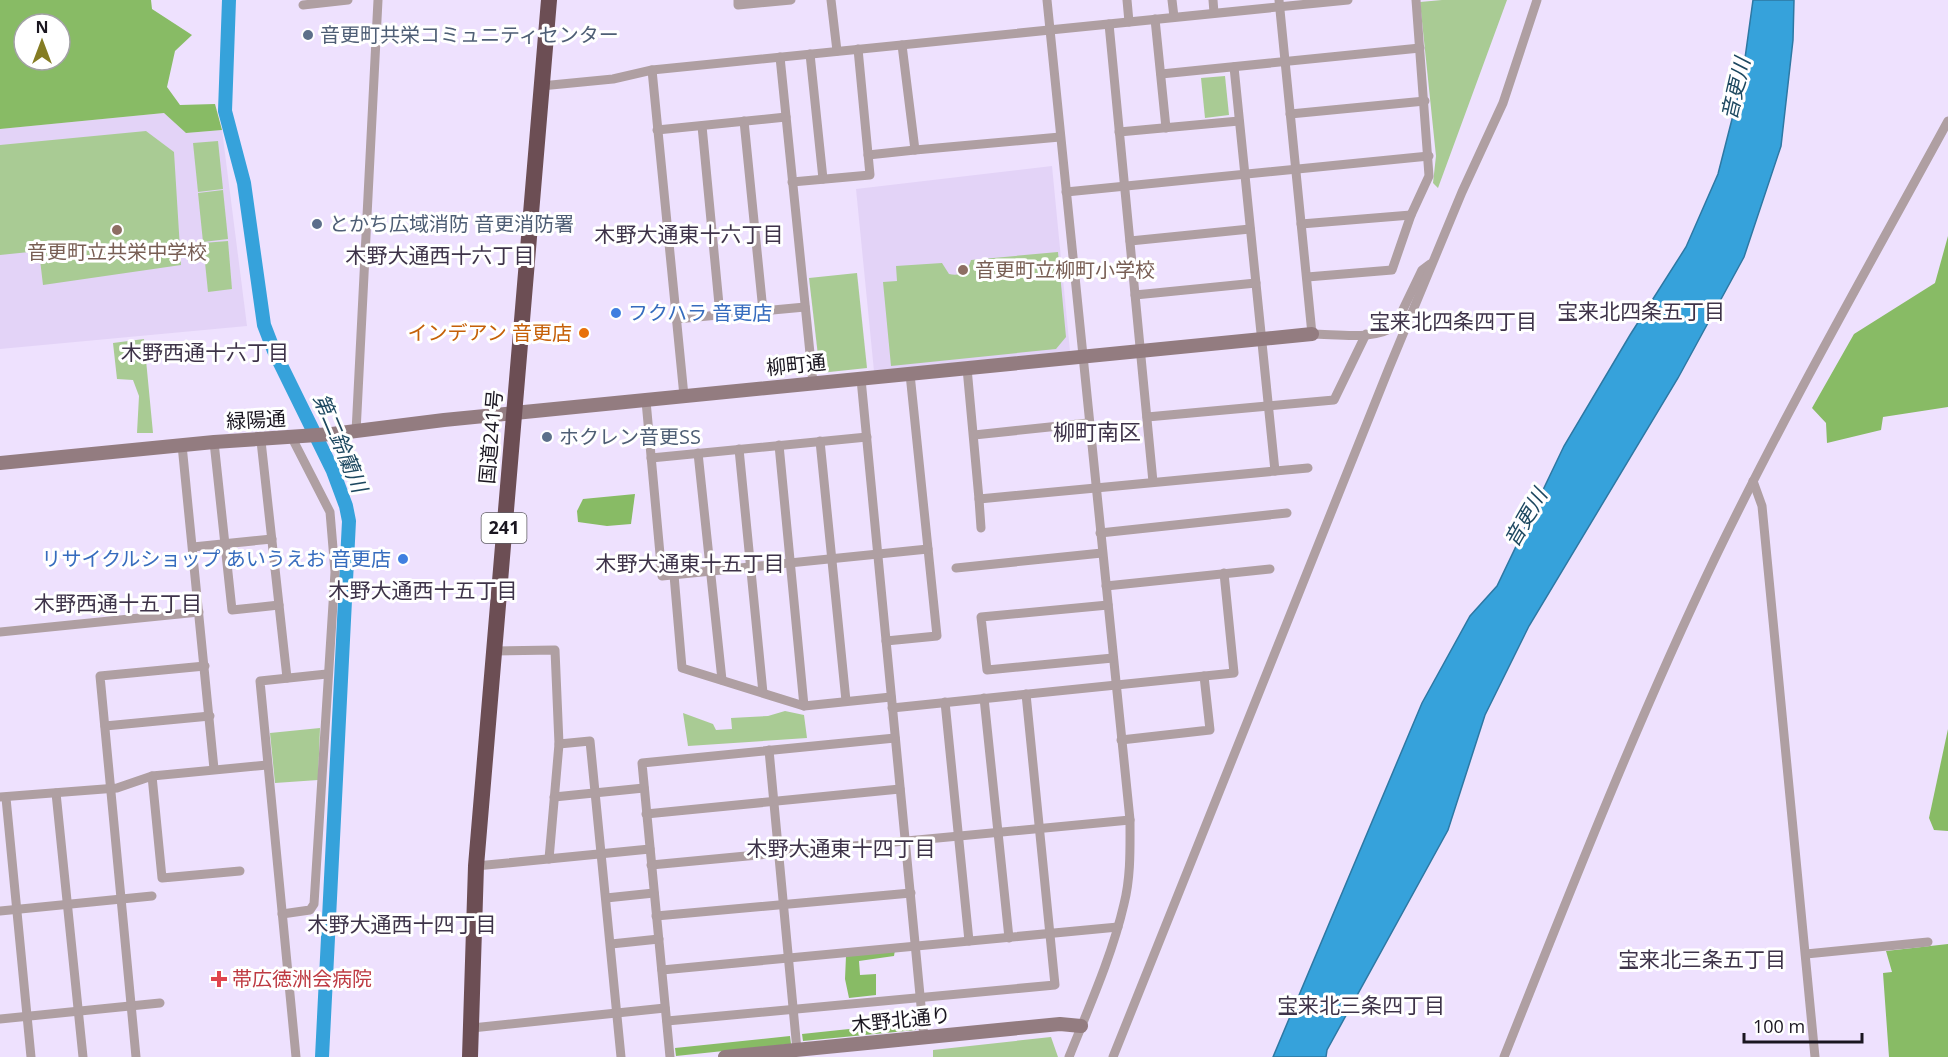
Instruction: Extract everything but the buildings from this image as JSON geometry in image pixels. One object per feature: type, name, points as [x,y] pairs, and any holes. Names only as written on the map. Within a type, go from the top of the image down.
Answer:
[{"type":"highway","name":"国道241号","points":[[470,1057],[476,866],[549,0]]},
{"type":"street","points":[[303,5],[348,0]]},
{"type":"street","points":[[356,432],[378,0]]},
{"type":"street","points":[[738,0],[738,5],[784,0]]},
{"type":"street","points":[[831,0],[837,51]]},
{"type":"street","points":[[1047,0],[1081,356],[1130,820],[1130,864],[1125,902],[1118,927],[1069,1057]]},
{"type":"street","points":[[1127,0],[1129,22]]},
{"type":"street","points":[[1172,0],[1174,17]]},
{"type":"street","points":[[1213,0],[1214,14]]},
{"type":"street","points":[[542,86],[614,79],[651,70],[1214,14],[1280,4],[1348,0]]},
{"type":"street","points":[[1307,278],[1392,270],[1411,215],[1429,176],[1416,0]]},
{"type":"street","points":[[1113,1057],[1432,263],[1503,103],[1538,0]]},
{"type":"street","points":[[1280,4],[1312,334],[1365,334],[1389,330],[1395,326],[1422,270],[1432,263]]},
{"type":"street","points":[[1155,19],[1166,128]]},
{"type":"street","points":[[1109,24],[1153,482]]},
{"type":"street","points":[[902,45],[915,150]]},
{"type":"street","points":[[1161,74],[1420,48]]},
{"type":"street","points":[[792,182],[870,175],[858,49]]},
{"type":"street","points":[[810,54],[823,179]]},
{"type":"street","points":[[780,57],[813,383]]},
{"type":"street","points":[[1234,67],[1275,471]]},
{"type":"street","points":[[651,70],[684,396]]},
{"type":"street","points":[[1290,114],[1425,101]]},
{"type":"street","points":[[657,130],[786,117]]},
{"type":"street","points":[[1504,1057],[1636,732],[1753,481],[1812,367],[1948,120]]},
{"type":"street","points":[[744,121],[763,311]]},
{"type":"street","points":[[1119,132],[1239,121]]},
{"type":"street","points":[[702,126],[720,315]]},
{"type":"street","points":[[868,155],[1060,137]]},
{"type":"street","points":[[1066,192],[1429,156]]},
{"type":"street","points":[[1301,224],[1411,215]]},
{"type":"street","points":[[1130,241],[1250,229]]},
{"type":"street","points":[[1135,295],[1256,283]]},
{"type":"street","points":[[676,319],[805,307]]},
{"type":"street","name":"柳町通","points":[[514,413],[1312,334]]},
{"type":"street","points":[[1147,417],[1334,400],[1365,334]]},
{"type":"street","points":[[967,368],[981,528]]},
{"type":"street","points":[[886,641],[937,636],[910,374]]},
{"type":"street","points":[[861,379],[924,1037]]},
{"type":"street","points":[[646,401],[662,576],[928,549]]},
{"type":"street","name":"緑陽通","points":[[0,463],[214,442],[295,438],[514,413]]},
{"type":"street","points":[[974,435],[1088,423]]},
{"type":"street","points":[[651,458],[867,436]]},
{"type":"street","points":[[282,914],[310,910],[314,904],[335,572],[330,512],[295,438]]},
{"type":"street","points":[[261,441],[286,678]]},
{"type":"street","points":[[820,441],[846,701]]},
{"type":"street","points":[[214,442],[232,610],[279,605]]},
{"type":"street","points":[[182,445],[214,770]]},
{"type":"street","points":[[779,445],[804,706]]},
{"type":"street","points":[[739,449],[763,693]]},
{"type":"street","points":[[698,453],[722,680]]},
{"type":"street","points":[[979,499],[1308,468]]},
{"type":"street","points":[[1753,481],[1762,506],[1815,1057]]},
{"type":"street","points":[[1100,533],[1287,513]]},
{"type":"street","points":[[193,547],[272,538]]},
{"type":"street","points":[[956,568],[1102,553]]},
{"type":"street","points":[[1106,586],[1270,569]]},
{"type":"street","points":[[892,708],[1234,673],[1224,573]]},
{"type":"street","points":[[674,575],[682,668],[804,706],[891,697]]},
{"type":"street","points":[[1108,605],[981,617],[982,628],[987,670],[1113,658]]},
{"type":"street","points":[[0,632],[199,612]]},
{"type":"street","points":[[494,651],[555,650],[559,744],[549,859]]},
{"type":"street","points":[[136,1057],[100,676],[205,666]]},
{"type":"street","points":[[296,1057],[260,681],[327,674]]},
{"type":"street","points":[[1121,740],[1210,730],[1204,676]]},
{"type":"street","points":[[667,1021],[1054,985],[1026,694]]},
{"type":"street","points":[[984,698],[1009,938]]},
{"type":"street","points":[[945,702],[969,941]]},
{"type":"street","points":[[105,726],[210,716]]},
{"type":"street","points":[[670,1057],[642,763],[895,738]]},
{"type":"street","points":[[559,744],[590,741],[621,1057]]},
{"type":"street","points":[[769,750],[797,1050]]},
{"type":"street","points":[[30,1057],[3,797],[110,788],[152,776],[267,765]]},
{"type":"street","points":[[152,776],[162,878],[240,871]]},
{"type":"street","points":[[554,797],[644,788]]},
{"type":"street","points":[[646,814],[900,789]]},
{"type":"street","points":[[56,793],[83,1057]]},
{"type":"street","points":[[651,865],[1130,820]]},
{"type":"street","points":[[476,866],[650,849]]},
{"type":"street","points":[[606,898],[654,893]]},
{"type":"street","points":[[656,916],[911,893]]},
{"type":"street","points":[[0,911],[152,896]]},
{"type":"street","points":[[662,970],[1118,927]]},
{"type":"street","points":[[610,944],[659,939]]},
{"type":"street","points":[[1806,954],[1928,942]]},
{"type":"street","points":[[0,1018],[160,1003]]},
{"type":"street","points":[[472,1028],[665,1008]]},
{"type":"street","name":"木野北通り","points":[[725,1057],[1060,1024],[1081,1026]]},
{"type":"shaded area","name":"音更町立共栄中学校","points":[[164,113],[186,133],[222,130],[247,326],[0,349],[0,129]]},
{"type":"shaded area","name":"音更町立柳町小学校","points":[[1052,166],[1070,351],[874,371],[856,189]]},
{"type":"green space","points":[[0,0],[151,0],[152,9],[192,35],[175,51],[167,87],[180,105],[215,104],[222,130],[186,133],[164,113],[0,129]]},
{"type":"green space","points":[[1507,0],[1438,188],[1433,183],[1436,156],[1420,2]]},
{"type":"green space","points":[[1225,76],[1229,115],[1205,118],[1201,78]]},
{"type":"green space","points":[[146,131],[174,152],[181,265],[43,285],[39,251],[0,255],[0,145]]},
{"type":"green space","points":[[218,141],[223,189],[198,192],[193,143]]},
{"type":"green space","points":[[223,190],[228,239],[203,242],[198,193]]},
{"type":"green space","points":[[1948,236],[1948,407],[1883,417],[1881,430],[1827,443],[1826,423],[1812,408],[1854,334],[1935,283]]},
{"type":"green space","points":[[228,241],[232,289],[208,292],[203,243]]},
{"type":"green space","points":[[1058,252],[1066,337],[1056,349],[891,366],[883,282],[897,281],[896,266],[942,263],[949,274],[957,275],[966,270],[971,260]]},
{"type":"green space","points":[[857,273],[867,368],[820,373],[809,278]]},
{"type":"green space","points":[[144,339],[153,433],[137,433],[139,396],[133,380],[117,379],[113,343]]},
{"type":"green space","points":[[635,494],[631,524],[607,526],[578,522],[577,511],[583,499]]},
{"type":"green space","points":[[785,711],[804,715],[807,738],[688,746],[683,713],[713,724],[716,730],[732,729],[731,718],[768,716]]},
{"type":"green space","points":[[320,728],[318,780],[275,783],[270,733]]},
{"type":"green space","points":[[1948,729],[1948,831],[1934,830],[1929,818]]},
{"type":"green space","points":[[1948,944],[1948,1057],[1889,1057],[1883,973],[1892,972],[1886,951]]},
{"type":"green space","points":[[895,950],[894,956],[859,961],[860,975],[876,974],[876,995],[849,998],[845,979],[846,956]]},
{"type":"green space","points":[[915,1022],[916,1030],[803,1041],[802,1034]]},
{"type":"green space","points":[[790,1036],[791,1044],[676,1056],[675,1048]]},
{"type":"green space","points":[[1051,1037],[1058,1057],[933,1057],[933,1050]]},
{"type":"water","points":[[1753,0],[1794,0],[1793,40],[1781,146],[1744,257],[1678,378],[1529,626],[1485,715],[1448,830],[1327,1050],[1326,1057],[1273,1057],[1422,703],[1470,616],[1497,586],[1564,446],[1686,247],[1718,174],[1742,80]]},
{"type":"waterway","name":"第二鈴蘭川","points":[[229,0],[225,111],[244,183],[264,325],[274,351],[333,471],[349,521],[322,1057]]},
{"type":"place","name":"音更町共栄コミュニティセンター","points":[[308,35]]},
{"type":"place","name":"とかち広域消防 音更消防署","points":[[317,224]]},
{"type":"place","name":"音更町立共栄中学校","points":[[117,230]]},
{"type":"place","name":"音更町立柳町小学校","points":[[963,270]]},
{"type":"place","name":"フクハラ 音更店","points":[[616,313]]},
{"type":"place","name":"インデアン 音更店","points":[[584,333]]},
{"type":"place","name":"ホクレン音更SS","points":[[547,437]]},
{"type":"place","name":"リサイクルショップ あいうえお 音更店","points":[[403,559]]},
{"type":"place","name":"帯広徳洲会病院","points":[[219,979]]},
{"type":"district","name":"木野大通東十六丁目","points":[[689,235]]},
{"type":"district","name":"木野大通西十六丁目","points":[[440,256]]},
{"type":"district","name":"宝来北四条五丁目","points":[[1641,312]]},
{"type":"district","name":"宝来北四条四丁目","points":[[1453,322]]},
{"type":"district","name":"木野西通十六丁目","points":[[205,353]]},
{"type":"district","name":"柳町南区","points":[[1097,432]]},
{"type":"district","name":"木野大通東十五丁目","points":[[690,564]]},
{"type":"district","name":"木野大通西十五丁目","points":[[423,591]]},
{"type":"district","name":"木野西通十五丁目","points":[[118,604]]},
{"type":"district","name":"木野大通東十四丁目","points":[[841,849]]},
{"type":"district","name":"木野大通西十四丁目","points":[[402,925]]},
{"type":"district","name":"宝来北三条五丁目","points":[[1702,960]]},
{"type":"district","name":"宝来北三条四丁目","points":[[1361,1006]]},
{"type":"water label","name":"音更川","points":[[1736,89]]},
{"type":"water label","name":"音更川","points":[[1526,518]]}]
